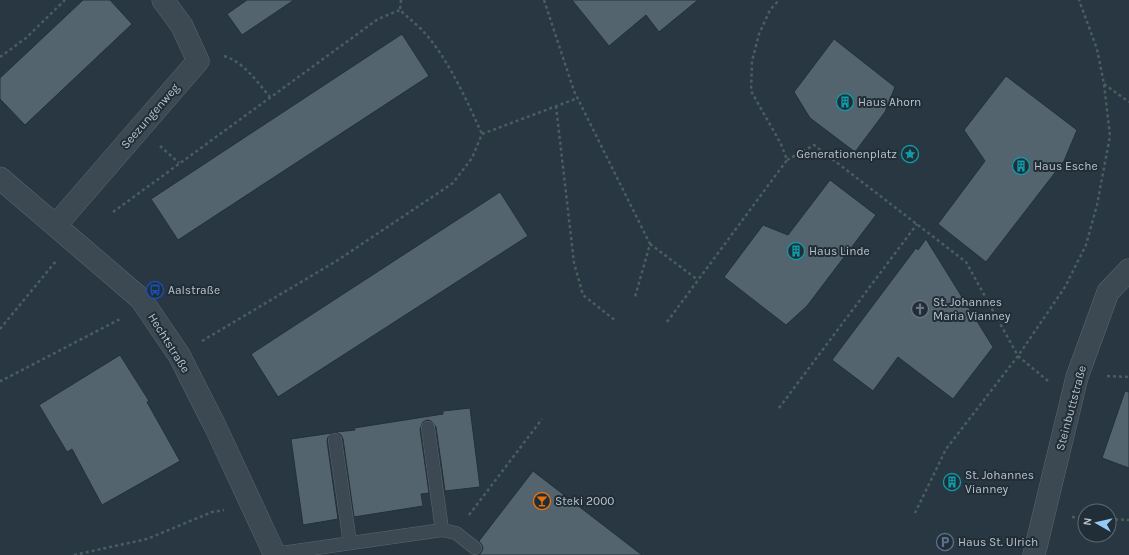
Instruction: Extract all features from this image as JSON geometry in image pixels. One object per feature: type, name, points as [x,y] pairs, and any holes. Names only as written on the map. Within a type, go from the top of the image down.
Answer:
[{"type":"street","name":"Seezungenweg","points":[[56,225],[198,60],[182,26],[162,0]]},
{"type":"street","name":"Hechtstraße","points":[[0,178],[141,299],[179,355],[216,428],[275,555]]},
{"type":"street","name":"Steinbuttstraße","points":[[1034,555],[1077,377],[1108,292],[1129,270]]},
{"type":"lane","points":[[428,428],[442,530]]},
{"type":"lane","points":[[335,440],[350,543]]},
{"type":"lane","points":[[275,555],[442,530],[456,533],[475,548]]},
{"type":"path","points":[[0,57],[26,38],[65,0]]},
{"type":"path","points":[[400,10],[401,0]]},
{"type":"path","points":[[544,0],[574,91],[650,244],[698,280]]},
{"type":"path","points":[[779,0],[770,10],[758,34],[752,60],[752,91],[781,144],[787,160]]},
{"type":"path","points":[[915,513],[946,449],[1018,356],[1065,287],[1086,246],[1097,205],[1110,136],[1098,49],[1079,0]]},
{"type":"path","points":[[113,212],[378,19],[400,10]]},
{"type":"path","points":[[179,355],[338,260],[453,183],[472,158],[482,134],[470,106],[439,52],[421,29],[400,10]]},
{"type":"path","points":[[243,66],[270,97]]},
{"type":"path","points":[[1104,84],[1129,102]]},
{"type":"path","points":[[482,134],[578,98]]},
{"type":"path","points":[[556,106],[574,263],[583,294],[616,321]]},
{"type":"path","points":[[667,322],[787,160],[814,146],[966,262],[1018,356],[1049,381],[1077,377]]},
{"type":"path","points":[[779,408],[917,224]]},
{"type":"path","points":[[0,329],[73,240]]},
{"type":"path","points":[[634,297],[650,244]]},
{"type":"path","points":[[0,380],[1,381],[146,306]]},
{"type":"path","points":[[456,533],[542,419]]},
{"type":"path","points":[[74,555],[147,539],[212,512],[251,504]]},
{"type":"path","points":[[1117,519],[1129,520]]},
{"type":"building","points":[[83,0],[110,0],[132,24],[25,125],[0,99],[0,78]]},
{"type":"building","points":[[247,0],[294,0],[242,35],[227,14]]},
{"type":"building","points":[[572,0],[698,0],[659,32],[646,15],[609,46]]},
{"type":"building","points":[[402,34],[429,76],[178,240],[151,199]]},
{"type":"building","name":"Haus Ahorn","points":[[834,39],[895,87],[885,112],[855,152],[810,118],[794,92]]},
{"type":"building","name":"Haus Esche","points":[[1006,76],[1077,130],[1064,161],[986,262],[938,224],[985,161],[964,130]]},
{"type":"building","name":"Haus Linde","points":[[830,180],[876,215],[807,306],[786,325],[724,277],[763,225],[788,235]]},
{"type":"building","points":[[500,192],[528,236],[278,397],[251,354]]},
{"type":"building","name":"St. Johannes Maria Vianney","points":[[926,239],[993,347],[953,399],[898,357],[873,391],[832,360],[916,248],[918,250]]},
{"type":"building","points":[[120,355],[149,401],[147,402],[180,461],[102,505],[72,449],[67,452],[39,405]]},
{"type":"building","points":[[1125,391],[1129,392],[1129,468],[1102,458]]},
{"type":"building","points":[[470,408],[480,487],[445,491],[436,427],[431,421],[427,420],[423,422],[420,429],[429,493],[421,494],[423,506],[354,517],[343,439],[341,435],[336,432],[443,414],[443,411]]},
{"type":"building","points":[[332,433],[328,437],[327,441],[338,519],[303,525],[291,439]]},
{"type":"building","points":[[533,471],[642,555],[479,555],[483,549],[479,541]]},
{"type":"place","name":"Haus Ahorn","points":[[845,102]]},
{"type":"place","name":"Generationenplatz","points":[[910,154]]},
{"type":"place","name":"Haus Esche","points":[[1021,166]]},
{"type":"place","name":"Haus Linde","points":[[796,251]]},
{"type":"place","name":"Aalstraße","points":[[155,290]]},
{"type":"place","name":"St. Johannes Maria Vianney","points":[[920,309]]},
{"type":"place","name":"St. Johannes Vianney","points":[[952,482]]},
{"type":"place","name":"Steki 2000","points":[[542,501]]},
{"type":"place","name":"Haus St. Ulrich","points":[[945,542]]}]
